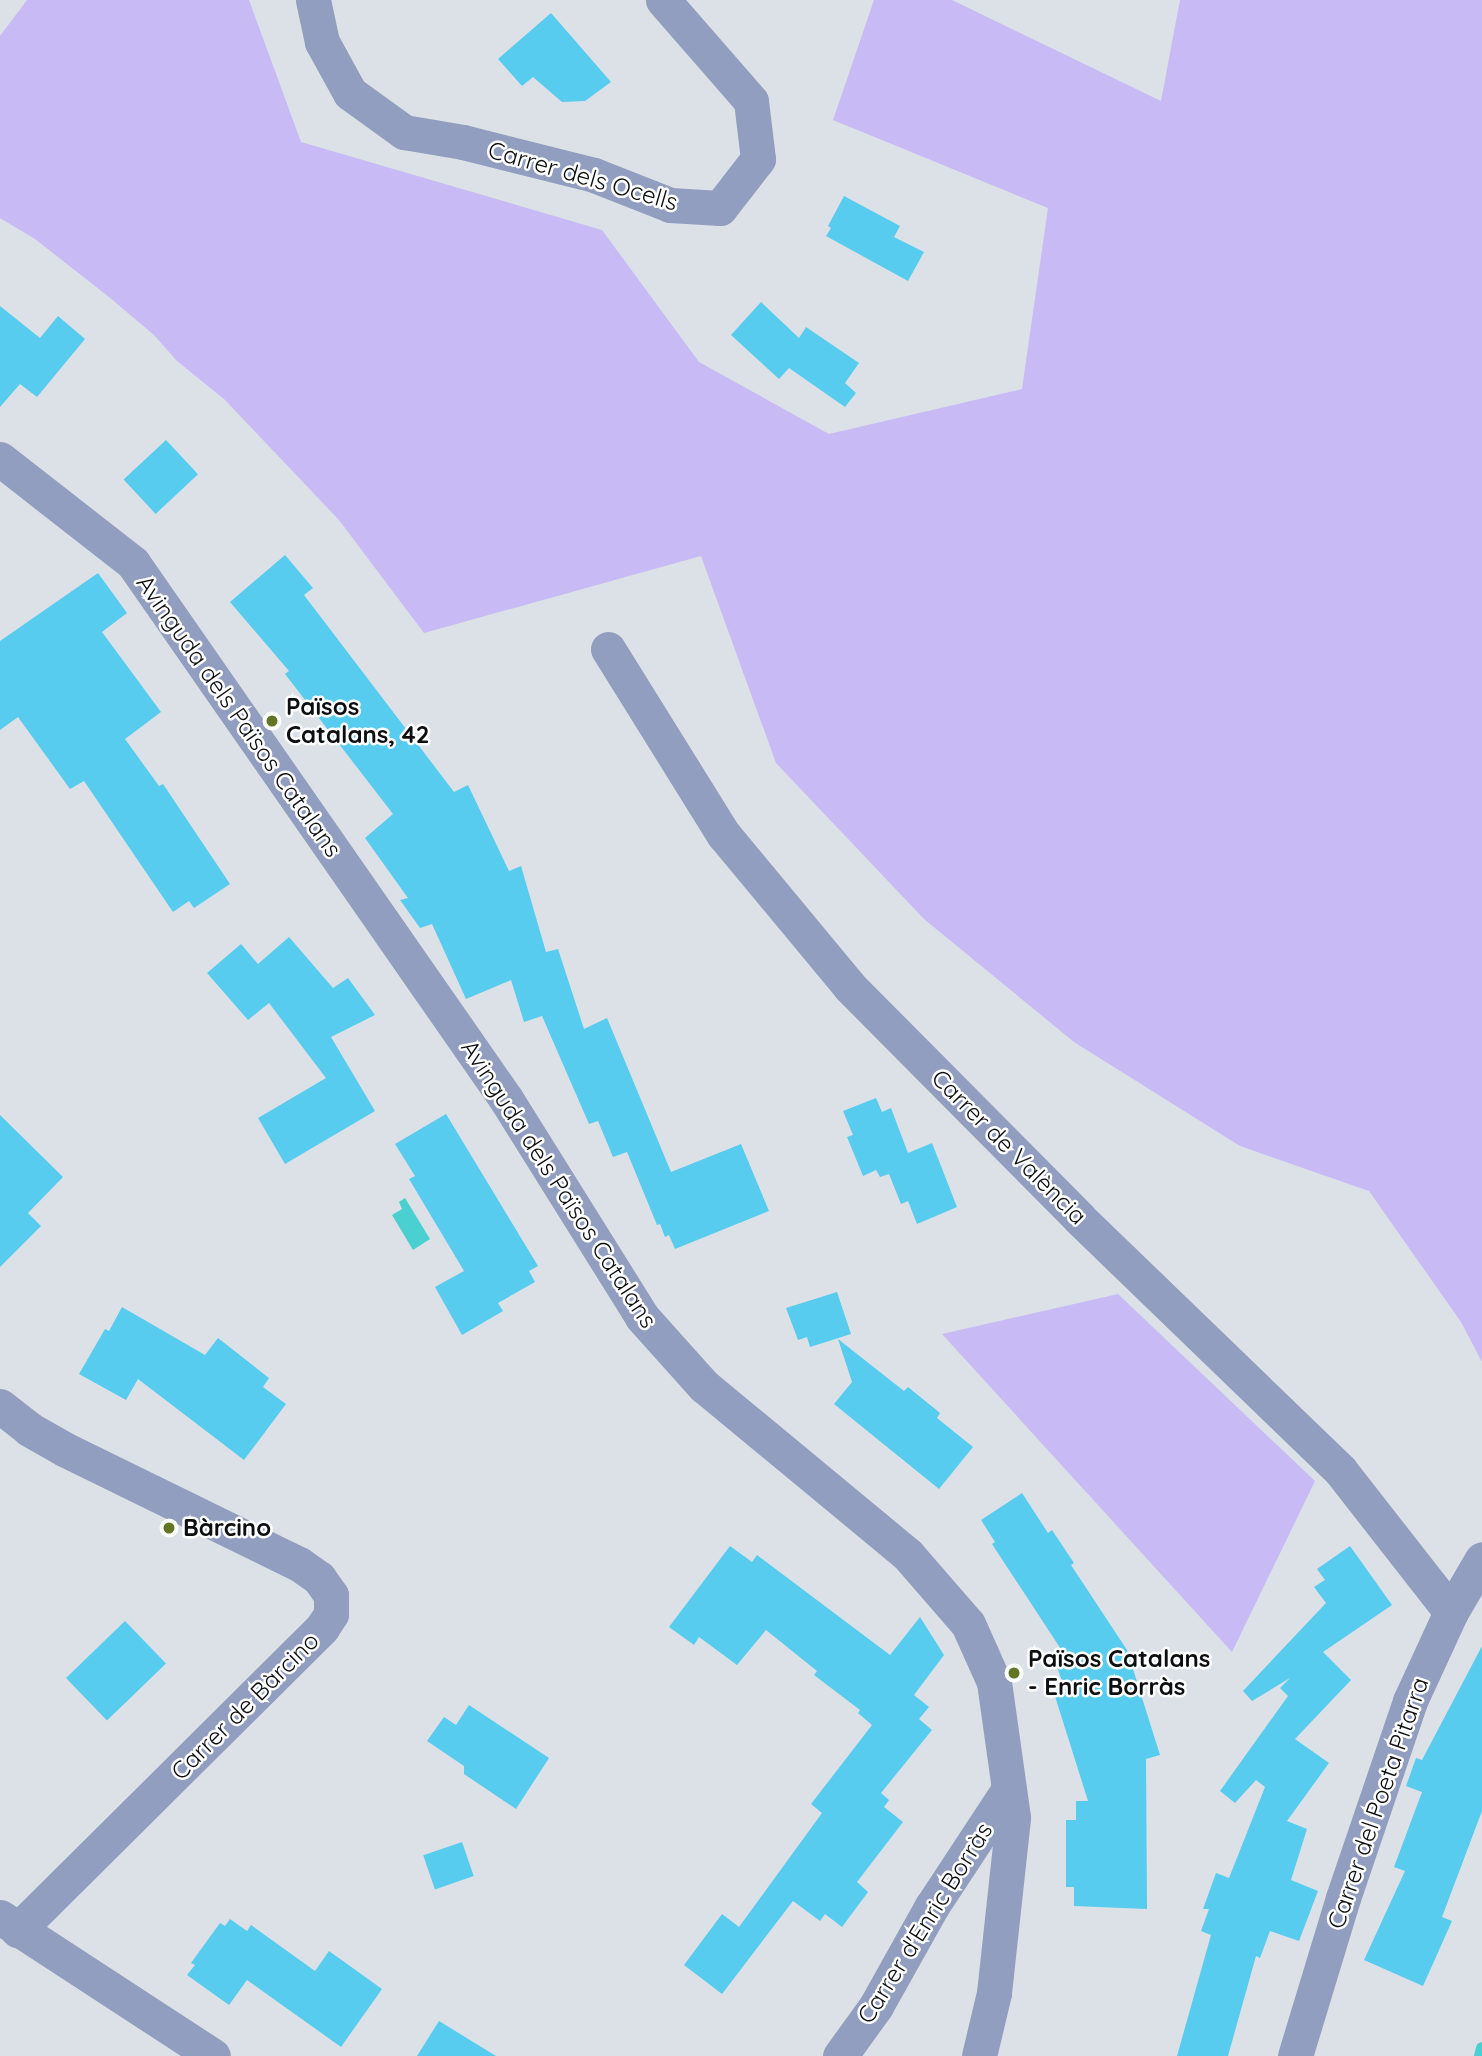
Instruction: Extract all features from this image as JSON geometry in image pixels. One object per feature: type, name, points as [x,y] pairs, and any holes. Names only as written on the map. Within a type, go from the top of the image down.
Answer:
[{"type":"street","name":"Carrer dels Ocells","points":[[313,0],[322,42],[350,93],[404,132],[463,142],[594,175],[670,205],[720,208],[758,159],[751,101],[663,0]]},
{"type":"street","name":"Avinguda dels Països Catalans","points":[[0,459],[133,562],[506,1099],[642,1317],[704,1386],[908,1555],[968,1624],[995,1682],[1013,1818],[994,1993],[979,2056]]},
{"type":"street","name":"Carrer de València","points":[[608,649],[724,835],[850,987],[1079,1218],[1340,1470],[1451,1612]]},
{"type":"street","name":"Carrer de Bàrcino","points":[[0,1406],[30,1429],[64,1449],[299,1564],[319,1578],[331,1595],[331,1614],[322,1628],[9,1924]]},
{"type":"street","name":"Carrer del Poeta Pitarra","points":[[1295,2056],[1379,1788],[1410,1701],[1451,1612],[1482,1559]]},
{"type":"street","name":"Carrer d'Enric Borràs","points":[[840,2056],[876,2006],[932,1906],[1009,1790]]},
{"type":"street","points":[[9,1924],[213,2056]]},
{"type":"shaded area","points":[[27,0],[249,0],[301,142],[602,230],[699,362],[829,434],[1022,389],[1048,208],[833,120],[874,0],[952,0],[1161,101],[1180,0],[1482,0],[1482,1362],[1461,1322],[1369,1191],[1240,1146],[1074,1042],[924,919],[776,763],[701,556],[424,633],[339,520],[224,399],[177,361],[154,335],[109,297],[35,239],[0,218],[0,36]]},
{"type":"shaded area","points":[[1118,1294],[1315,1481],[1232,1652],[942,1334]]},
{"type":"water","points":[[405,1198],[430,1239],[413,1250],[392,1215],[402,1209],[399,1202]]},
{"type":"building","points":[[551,13],[611,82],[585,101],[562,102],[533,77],[522,86],[498,59]]},
{"type":"building","points":[[844,196],[900,226],[894,237],[924,252],[908,281],[826,236],[831,228],[828,226]]},
{"type":"building","points":[[761,302],[799,338],[806,327],[859,363],[845,383],[856,393],[845,407],[789,368],[779,379],[731,335]]},
{"type":"building","points":[[0,306],[40,338],[58,316],[85,339],[37,397],[20,384],[0,407]]},
{"type":"building","points":[[166,440],[198,474],[156,514],[124,480]]},
{"type":"building","points":[[285,555],[313,588],[304,595],[454,792],[468,785],[509,871],[521,866],[546,952],[558,949],[584,1029],[607,1018],[671,1172],[741,1144],[769,1211],[675,1249],[669,1235],[665,1237],[660,1224],[657,1225],[627,1152],[613,1157],[598,1121],[589,1124],[542,1016],[524,1022],[511,980],[466,999],[432,924],[420,928],[400,900],[408,898],[365,838],[393,814],[285,674],[289,671],[230,602]]},
{"type":"building","points":[[98,573],[127,613],[102,632],[161,712],[125,739],[159,786],[163,784],[230,884],[194,908],[189,901],[173,912],[84,781],[70,789],[18,717],[0,730],[0,641]]},
{"type":"building","points":[[289,937],[333,988],[348,978],[375,1015],[331,1037],[375,1111],[285,1164],[258,1118],[326,1078],[269,1003],[248,1020],[207,973],[241,944],[258,964]]},
{"type":"building","points":[[876,1098],[882,1112],[891,1108],[908,1153],[932,1143],[957,1207],[917,1224],[908,1201],[901,1204],[889,1174],[880,1177],[876,1170],[863,1176],[847,1137],[853,1135],[843,1111]]},
{"type":"building","points":[[446,1114],[538,1266],[529,1271],[535,1282],[498,1303],[503,1311],[462,1335],[435,1287],[464,1271],[409,1179],[415,1176],[395,1144]]},
{"type":"building","points":[[0,1115],[63,1177],[28,1213],[41,1226],[0,1267]]},
{"type":"building","points":[[837,1292],[851,1334],[810,1347],[807,1337],[798,1340],[786,1308]]},
{"type":"building","points":[[122,1307],[205,1355],[218,1338],[269,1378],[263,1387],[286,1404],[244,1460],[138,1379],[126,1400],[79,1374],[105,1329],[109,1331]]},
{"type":"building","points":[[838,1339],[904,1391],[908,1387],[940,1413],[937,1418],[973,1447],[939,1489],[834,1404],[852,1382]]},
{"type":"building","points":[[1022,1493],[1048,1533],[1052,1530],[1074,1563],[1071,1565],[1127,1650],[1160,1755],[1146,1759],[1147,1909],[1074,1906],[1074,1887],[1066,1887],[1066,1820],[1076,1820],[1076,1801],[1088,1801],[1053,1690],[1064,1687],[1057,1667],[1070,1663],[992,1544],[995,1542],[981,1520]]},
{"type":"building","points":[[730,1546],[752,1562],[757,1555],[890,1655],[920,1617],[944,1655],[914,1695],[929,1707],[919,1719],[932,1730],[881,1793],[889,1800],[884,1807],[903,1822],[857,1882],[868,1892],[842,1927],[825,1914],[820,1921],[793,1901],[722,1994],[684,1965],[722,1914],[739,1927],[822,1813],[811,1804],[872,1725],[858,1713],[860,1710],[814,1675],[817,1671],[766,1630],[737,1665],[699,1637],[694,1645],[669,1627]]},
{"type":"building","points":[[1350,1546],[1392,1605],[1323,1652],[1351,1680],[1295,1739],[1329,1763],[1287,1821],[1307,1829],[1291,1880],[1318,1891],[1299,1941],[1270,1931],[1260,1958],[1256,1956],[1228,2056],[1177,2056],[1211,1935],[1201,1931],[1209,1909],[1203,1909],[1216,1873],[1229,1878],[1265,1787],[1256,1780],[1235,1803],[1220,1791],[1288,1696],[1280,1688],[1290,1678],[1252,1701],[1243,1691],[1326,1603],[1314,1587],[1325,1580],[1317,1569]]},
{"type":"building","points":[[125,1621],[166,1663],[107,1720],[66,1678]]},
{"type":"building","points":[[1482,1646],[1482,1811],[1442,1917],[1452,1921],[1423,1986],[1364,1960],[1405,1871],[1394,1867],[1422,1792],[1406,1786],[1416,1758],[1422,1760]]},
{"type":"building","points":[[469,1705],[549,1758],[516,1809],[464,1774],[464,1766],[427,1741],[444,1717],[456,1725]]},
{"type":"building","points":[[462,1842],[474,1876],[435,1889],[423,1855]]},
{"type":"building","points":[[230,1919],[247,1931],[251,1925],[315,1971],[329,1951],[382,1989],[341,2047],[247,1980],[229,2005],[187,1975],[195,1965],[191,1963],[220,1923],[225,1926]]},
{"type":"building","points":[[439,2021],[496,2056],[417,2056]]},
{"type":"waterway","points":[[1480,2056],[1482,2048]]},
{"type":"place","name":"Països Catalans, 42","points":[[272,721]]},
{"type":"place","name":"Bàrcino","points":[[169,1528]]},
{"type":"place","name":"Països Catalans - Enric Borràs","points":[[1014,1673]]}]
